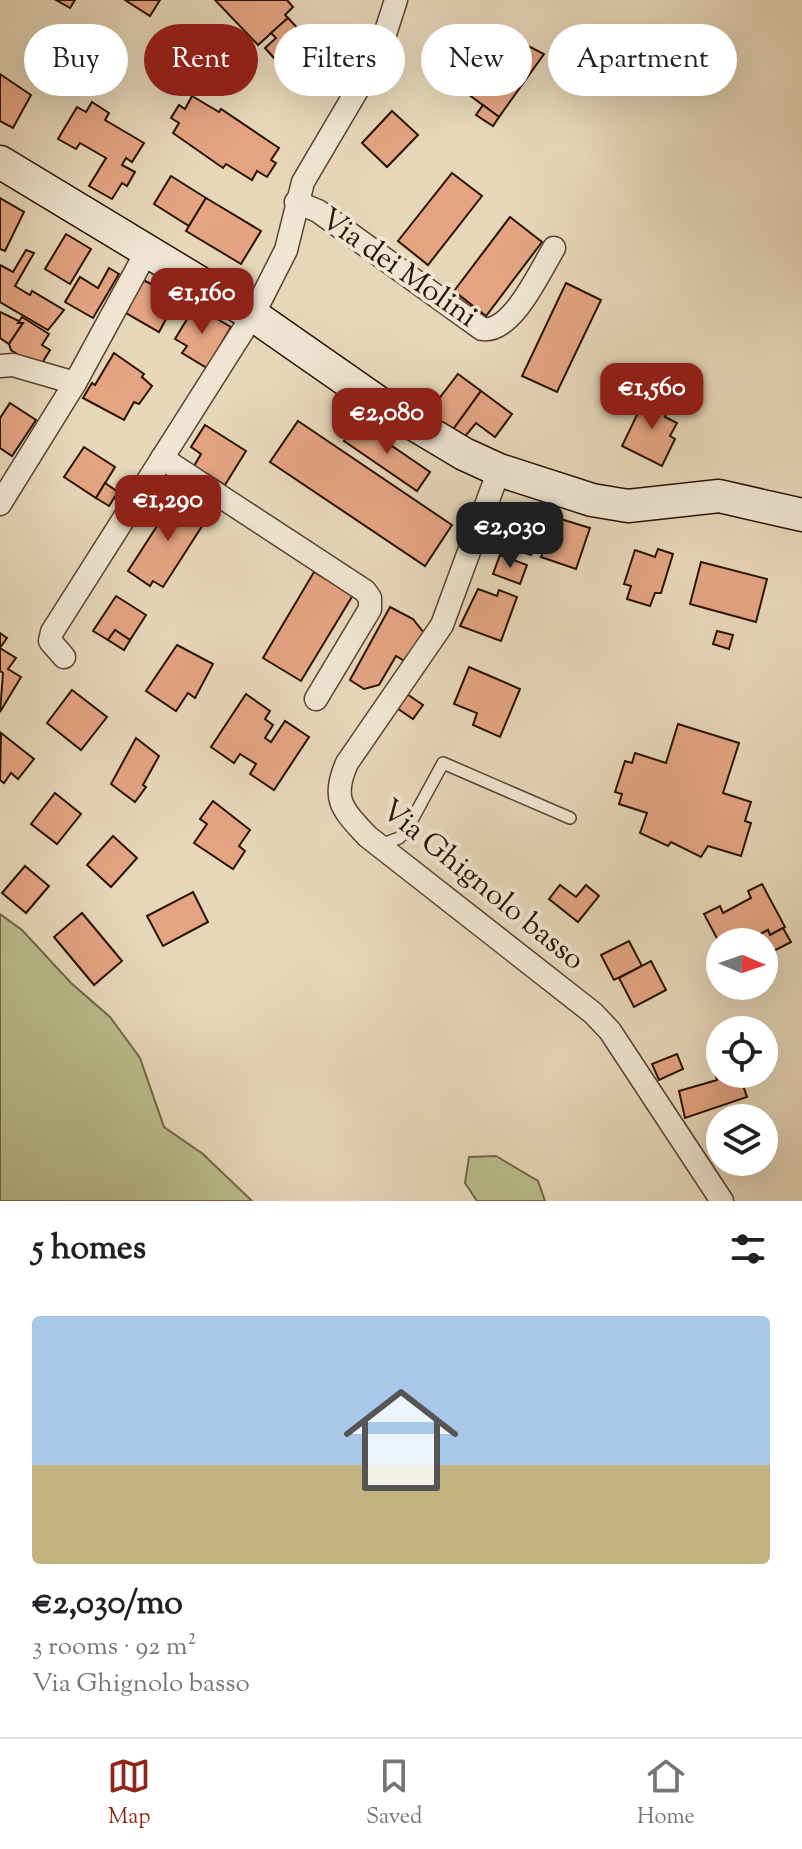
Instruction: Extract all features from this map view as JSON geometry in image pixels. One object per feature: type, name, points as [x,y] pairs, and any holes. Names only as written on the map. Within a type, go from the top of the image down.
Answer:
[{"type":"street","name":"Via dei Molini","points":[[64,657],[50,641],[52,632],[253,315],[286,250],[303,182],[379,53],[396,0]]},
{"type":"street","points":[[0,162],[253,315],[382,405],[464,454],[499,470],[592,500],[628,506],[719,496],[802,515]]},
{"type":"street","name":"Via dei Molini","points":[[296,202],[318,211],[482,329],[490,330],[508,321],[554,248]]},
{"type":"street","points":[[0,504],[75,383],[148,249]]},
{"type":"street","points":[[0,366],[13,365],[75,383]]},
{"type":"street","points":[[162,458],[365,591],[370,598],[370,609],[316,699]]},
{"type":"street","name":"Via Ghignolo basso","points":[[499,470],[442,625],[347,763],[339,783],[340,800],[348,815],[380,845],[593,1013],[610,1031],[722,1201]]},
{"type":"lane","points":[[380,845],[399,838],[406,831],[443,763],[570,818]]},
{"type":"green space","points":[[0,914],[22,930],[71,983],[110,1017],[140,1058],[164,1127],[203,1154],[252,1201],[0,1201]]},
{"type":"green space","points":[[496,1156],[538,1181],[545,1201],[477,1201],[465,1183],[469,1157]]},
{"type":"building","points":[[56,0],[75,0],[70,8]]},
{"type":"building","points":[[125,0],[160,0],[150,16]]},
{"type":"building","points":[[215,0],[287,0],[293,7],[285,15],[288,18],[281,24],[274,24],[274,31],[258,45],[258,24],[238,24]]},
{"type":"building","points":[[274,40],[274,58],[265,48]]},
{"type":"building","points":[[532,48],[544,54],[532,71]]},
{"type":"building","points":[[0,74],[24,90],[24,96],[30,96],[13,128],[0,121]]},
{"type":"building","points":[[192,96],[219,112],[221,109],[279,148],[271,160],[276,163],[267,177],[257,171],[252,180],[226,164],[223,168],[173,133],[179,123],[171,118],[179,105],[185,109]]},
{"type":"building","points":[[471,96],[514,96],[499,117]]},
{"type":"building","points":[[92,102],[109,113],[105,120],[144,143],[132,162],[126,158],[122,165],[135,172],[127,186],[122,183],[112,199],[89,186],[106,158],[80,143],[76,149],[58,139],[77,107],[86,112]]},
{"type":"building","points":[[483,105],[499,117],[493,126],[476,115]]},
{"type":"building","points":[[392,111],[418,135],[387,167],[362,143]]},
{"type":"building","points":[[452,173],[482,196],[428,265],[398,241]]},
{"type":"building","points":[[171,176],[206,198],[189,226],[154,204]]},
{"type":"building","points":[[0,198],[24,212],[5,251],[0,249]]},
{"type":"building","points":[[206,198],[261,231],[241,264],[186,231]]},
{"type":"building","points":[[510,217],[542,242],[486,316],[454,291]]},
{"type":"building","points":[[66,234],[91,249],[70,284],[45,269]]},
{"type":"building","points":[[26,250],[34,253],[15,286],[30,295],[32,291],[64,310],[48,330],[0,302],[0,265],[13,272]]},
{"type":"building","points":[[109,268],[119,274],[93,318],[65,302],[80,277],[98,288]]},
{"type":"building","points":[[141,279],[178,297],[159,332],[126,313]]},
{"type":"building","points":[[566,283],[601,300],[557,392],[522,376]]},
{"type":"building","points":[[195,306],[231,327],[207,368],[182,353],[187,346],[175,339]]},
{"type":"building","points":[[0,312],[23,323],[9,344],[0,338]]},
{"type":"building","points":[[22,317],[49,334],[42,345],[50,350],[39,368],[11,350],[9,344],[23,323],[18,323]]},
{"type":"building","points":[[114,353],[144,374],[142,377],[152,386],[139,404],[134,402],[124,420],[83,398],[92,383],[95,385]]},
{"type":"building","points":[[458,374],[481,391],[452,431],[428,413]]},
{"type":"building","points":[[481,391],[512,414],[495,437],[476,423],[463,439],[452,431]]},
{"type":"building","points":[[647,394],[670,405],[665,417],[677,423],[670,436],[675,439],[662,466],[622,446]]},
{"type":"building","points":[[10,403],[36,420],[12,456],[0,448],[0,418]]},
{"type":"building","points":[[298,421],[452,525],[425,566],[270,462]]},
{"type":"building","points":[[357,422],[430,472],[417,491],[344,441]]},
{"type":"building","points":[[205,425],[246,451],[225,485],[194,466],[201,454],[191,447]]},
{"type":"building","points":[[84,447],[115,467],[96,498],[64,477]]},
{"type":"building","points":[[105,483],[118,492],[109,506],[96,498]]},
{"type":"building","points":[[177,495],[199,509],[196,513],[206,520],[163,587],[153,581],[150,586],[128,571]]},
{"type":"building","points":[[503,512],[541,525],[531,555],[493,542]]},
{"type":"building","points":[[554,517],[590,528],[576,569],[541,557]]},
{"type":"building","points":[[658,549],[673,554],[661,593],[655,593],[650,606],[627,599],[631,586],[624,584],[635,550],[655,557]]},
{"type":"building","points":[[500,555],[527,565],[520,584],[493,574]]},
{"type":"building","points":[[701,562],[767,579],[756,622],[690,604]]},
{"type":"building","points":[[314,572],[353,595],[301,681],[263,658]]},
{"type":"building","points":[[478,589],[497,596],[499,590],[517,597],[501,641],[460,626]]},
{"type":"building","points":[[116,596],[146,615],[130,640],[115,630],[108,640],[93,631]]},
{"type":"building","points":[[390,607],[413,619],[424,633],[406,662],[396,656],[379,685],[364,689],[350,680]]},
{"type":"building","points":[[115,630],[130,640],[124,650],[108,640]]},
{"type":"building","points":[[717,631],[733,635],[729,649],[713,644]]},
{"type":"building","points":[[0,633],[7,638],[0,648]]},
{"type":"building","points":[[177,645],[213,664],[195,698],[188,693],[176,711],[146,691]]},
{"type":"building","points":[[0,648],[16,658],[8,669],[21,677],[0,712],[3,673],[0,671]]},
{"type":"building","points":[[469,667],[520,689],[500,737],[473,725],[477,713],[454,704]]},
{"type":"building","points":[[72,690],[107,717],[81,750],[47,723]]},
{"type":"building","points":[[246,694],[270,711],[265,719],[273,725],[265,738],[271,742],[285,721],[309,737],[274,790],[250,774],[256,764],[240,754],[234,763],[211,747]]},
{"type":"building","points":[[407,694],[423,705],[413,719],[397,708]]},
{"type":"building","points":[[678,724],[739,743],[723,793],[751,802],[745,821],[751,823],[741,856],[708,846],[701,857],[671,842],[668,846],[640,833],[647,813],[619,804],[622,794],[615,792],[625,761],[632,763],[635,753],[666,763]]},
{"type":"building","points":[[1,733],[34,759],[18,779],[11,773],[4,783],[0,780]]},
{"type":"building","points":[[136,738],[159,756],[143,785],[146,787],[135,802],[111,784]]},
{"type":"building","points":[[55,793],[81,814],[57,844],[31,824]]},
{"type":"building","points":[[213,801],[250,830],[239,846],[245,851],[233,869],[194,843],[207,824],[200,819]]},
{"type":"building","points":[[113,836],[137,858],[111,887],[87,865]]},
{"type":"building","points":[[25,866],[49,886],[26,913],[2,893]]},
{"type":"building","points":[[762,884],[785,927],[778,931],[778,928],[711,928],[704,914],[720,906],[723,913],[751,898],[748,891]]},
{"type":"building","points":[[560,885],[576,897],[586,885],[599,896],[578,922],[549,899]]},
{"type":"building","points":[[193,892],[208,922],[163,946],[147,916]]},
{"type":"building","points":[[82,913],[122,961],[94,985],[54,937]]},
{"type":"building","points":[[783,928],[791,942],[778,949],[778,931]]},
{"type":"building","points":[[629,941],[642,966],[614,980],[601,955]]},
{"type":"building","points":[[651,961],[666,990],[634,1007],[619,978]]},
{"type":"building","points":[[677,1054],[683,1069],[659,1080],[652,1064]]},
{"type":"building","points":[[706,1083],[706,1088],[744,1088],[747,1097],[726,1104],[706,1104],[706,1111],[685,1118],[679,1091]]}]
